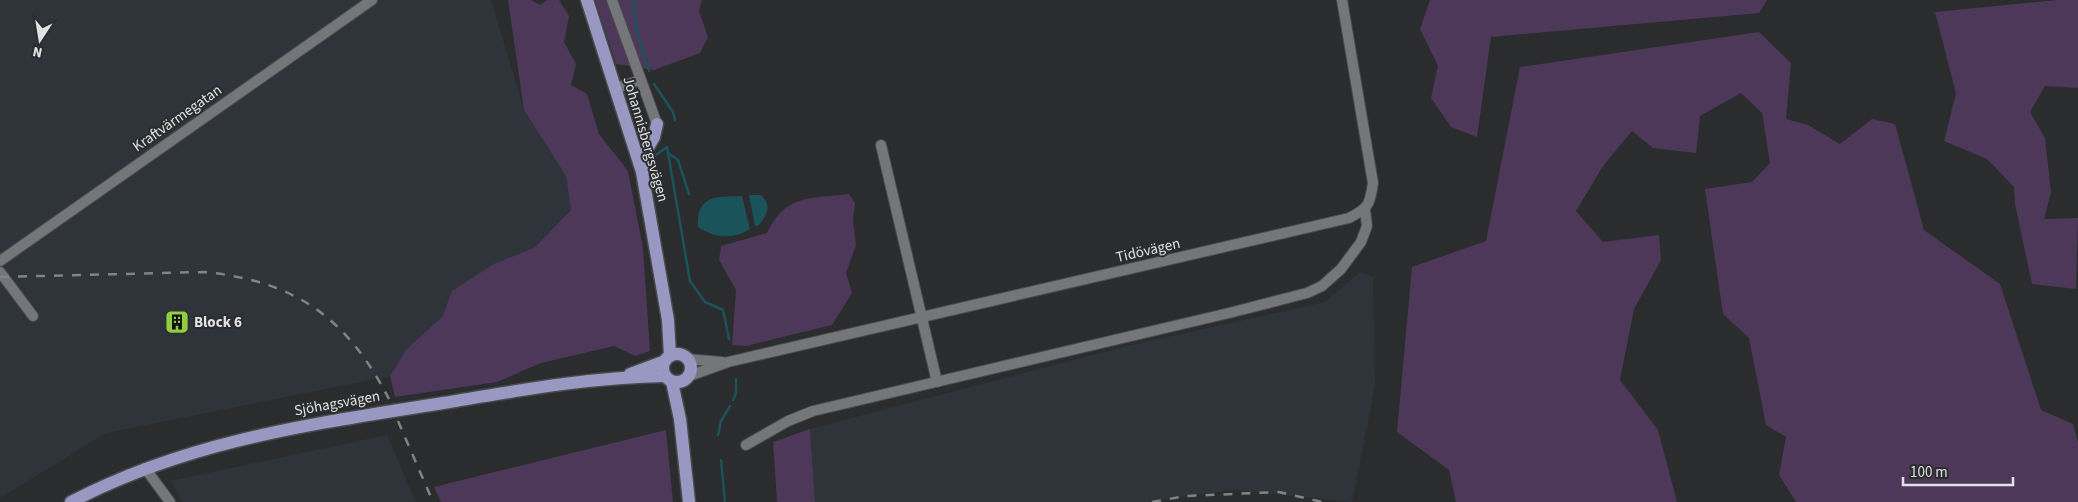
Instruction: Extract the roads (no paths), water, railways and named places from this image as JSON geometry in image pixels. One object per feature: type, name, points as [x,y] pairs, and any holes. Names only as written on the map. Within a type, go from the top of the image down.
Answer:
[{"type":"main road","name":"Johannisbergsvägen","points":[[587,0],[642,172],[676,358]]},
{"type":"main road","points":[[642,172],[646,151],[654,137],[657,124]]},
{"type":"main road","points":[[677,379],[691,370],[676,358],[663,367],[677,379],[689,502]]},
{"type":"main road","name":"Sjöhagsvägen","points":[[618,378],[676,358]]},
{"type":"main road","name":"Sjöhagsvägen","points":[[71,502],[108,483],[145,468],[277,430],[389,411],[618,378],[677,379]]},
{"type":"street","name":"Kraftvärmegatan","points":[[0,261],[372,0]]},
{"type":"street","points":[[612,0],[657,124]]},
{"type":"street","points":[[746,445],[803,414],[1229,313],[1307,293],[1322,286],[1341,269],[1362,242],[1367,226],[1365,210],[1371,198],[1373,182],[1342,0]]},
{"type":"street","points":[[616,88],[641,80]]},
{"type":"street","points":[[881,145],[937,382]]},
{"type":"street","name":"Tidövägen","points":[[677,379],[728,362],[1349,218],[1365,210]]},
{"type":"street","points":[[0,272],[34,316]]},
{"type":"street","name":"Tidövägen","points":[[676,358],[728,362]]},
{"type":"street","points":[[145,468],[170,502]]},
{"type":"water","points":[[749,195],[761,195],[766,202],[766,214],[759,225],[755,226]]},
{"type":"water","points":[[742,196],[750,229],[737,235],[724,236],[710,234],[698,227],[698,216],[705,203],[717,198]]},
{"type":"waterway","points":[[633,0],[637,32],[649,71]]},
{"type":"waterway","points":[[654,84],[673,112],[675,120]]},
{"type":"waterway","points":[[667,147],[690,281],[705,302],[723,310],[729,339]]},
{"type":"waterway","points":[[653,157],[667,147]]},
{"type":"waterway","points":[[668,153],[678,160],[689,194]]},
{"type":"waterway","points":[[733,400],[736,393],[736,379]]},
{"type":"waterway","points":[[718,435],[721,421],[730,406]]},
{"type":"waterway","points":[[721,460],[725,502]]},
{"type":"railway","points":[[0,277],[204,272],[266,284],[292,295],[315,309],[336,326],[355,346],[373,371],[389,399]]},
{"type":"railway","points":[[398,421],[433,502]]},
{"type":"railway","points":[[1152,502],[1186,496],[1279,492],[1322,502]]},
{"type":"place","name":"Block 6","points":[[177,322]]}]
